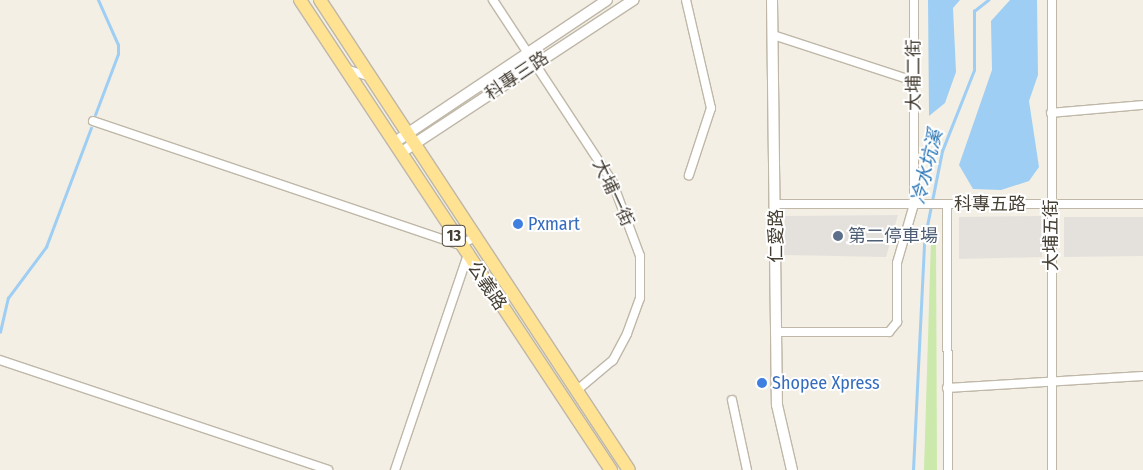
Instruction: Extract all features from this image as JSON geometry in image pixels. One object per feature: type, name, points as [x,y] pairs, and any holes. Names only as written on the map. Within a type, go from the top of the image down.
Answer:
[{"type":"main road","name":"公義路","points":[[300,0],[399,147],[464,251],[611,470]]},
{"type":"main road","name":"公義路","points":[[320,0],[473,238],[629,470]]},
{"type":"street","name":"大埔一街","points":[[492,0],[536,63],[612,181],[640,256],[641,288],[627,334],[614,360],[576,391]]},
{"type":"street","name":"科專三路","points":[[399,147],[529,53],[607,0]]},
{"type":"street","name":"科專三路","points":[[410,139],[536,63],[633,0]]},
{"type":"street","points":[[686,0],[711,108],[689,175]]},
{"type":"street","name":"仁愛路","points":[[772,0],[777,404],[792,470]]},
{"type":"street","name":"大埔二街","points":[[775,332],[889,332],[897,322],[897,263],[918,204],[914,81],[914,0]]},
{"type":"street","name":"大埔五街","points":[[1052,0],[1052,470]]},
{"type":"street","points":[[772,35],[914,81]]},
{"type":"street","points":[[346,69],[370,77]]},
{"type":"street","points":[[1052,113],[1143,105]]},
{"type":"street","points":[[93,121],[464,251]]},
{"type":"street","name":"科專五路","points":[[776,204],[1143,204]]},
{"type":"street","points":[[944,204],[948,470]]},
{"type":"street","points":[[464,251],[473,238]]},
{"type":"street","points":[[395,470],[464,251],[473,238]]},
{"type":"street","points":[[0,360],[328,470]]},
{"type":"street","points":[[947,388],[1143,376]]},
{"type":"street","points":[[732,400],[747,470]]},
{"type":"green space","points":[[936,234],[937,470],[924,470],[931,239]]},
{"type":"shaded area","name":"第二停車場","points":[[898,215],[886,257],[784,255],[785,216]]},
{"type":"shaded area","points":[[1041,216],[1042,257],[959,259],[959,217]]},
{"type":"shaded area","points":[[1064,217],[1143,217],[1143,256],[1064,257]]},
{"type":"water","points":[[928,0],[960,0],[953,8],[956,72],[945,103],[929,116]]},
{"type":"water","points":[[1010,0],[1037,0],[1038,75],[1029,101],[1039,167],[1029,181],[1001,190],[973,189],[959,165],[992,70],[991,21]]},
{"type":"waterway","points":[[95,115],[118,54],[118,45],[98,0]]},
{"type":"waterway","name":"冷水坑溪","points":[[913,470],[924,241],[942,151],[974,70],[974,11],[988,0]]},
{"type":"waterway","points":[[0,332],[8,298],[46,247],[91,128]]},
{"type":"place","name":"Pxmart","points":[[518,224]]},
{"type":"place","name":"第二停車場","points":[[838,236]]},
{"type":"place","name":"Shopee Xpress","points":[[762,383]]}]
